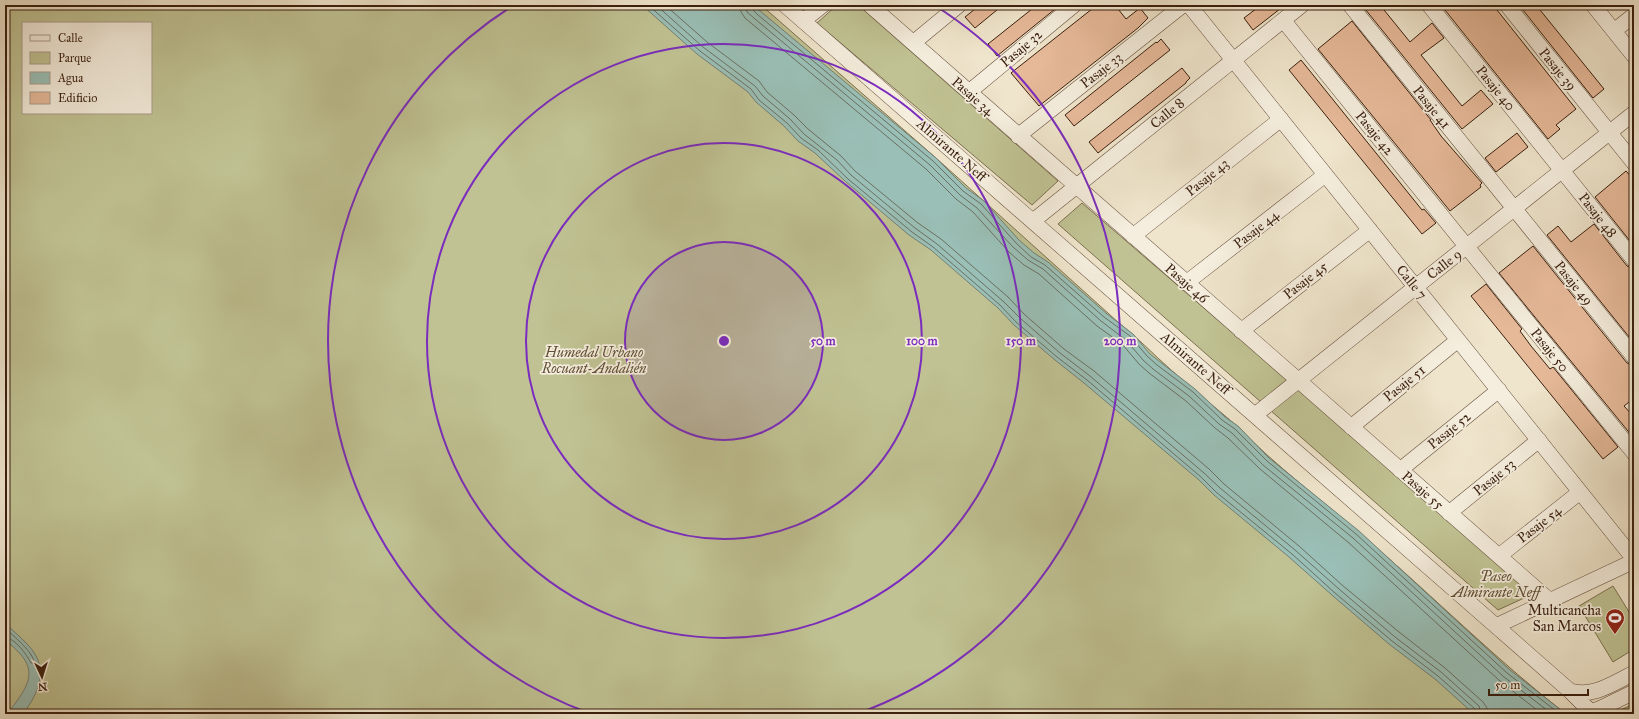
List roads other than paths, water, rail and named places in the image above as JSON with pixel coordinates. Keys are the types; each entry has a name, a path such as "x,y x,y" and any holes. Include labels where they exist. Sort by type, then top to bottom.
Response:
{"street":[{"name":"Almirante Neff","path":"785,5 1496,626 1570,691 1588,710 1592,711 1634,692"},
{"path":"803,21 823,5"},
{"name":"Pasaje 34","path":"870,5 1076,186"},
{"path":"913,43 959,5"},
{"name":"Pasaje 32","path":"969,92 1074,5"},
{"name":"Pasaje 33","path":"1018,136 1183,5"},
{"name":"Calle 7","path":"1189,5 1634,560"},
{"name":"Calle 8","path":"1033,221 1302,5"},
{"name":"Pasaje 41","path":"1350,5 1514,208"},
{"name":"Pasaje 40","path":"1429,5 1562,170"},
{"name":"Pasaje 39","path":"1507,5 1634,163"},
{"path":"1593,5 1634,56"},
{"path":"1614,31 1634,15"},
{"name":"Pasaje 42","path":"1283,20 1466,246"},
{"name":"Calle 9","path":"1255,415 1297,380 1634,114"},
{"name":"Pasaje 43","path":"1133,236 1280,119"},
{"name":"Pasaje 48","path":"1562,170 1634,260"},
{"name":"Pasaje 44","path":"1186,283 1325,175"},
{"name":"Pasaje 46","path":"1076,186 1297,380"},
{"name":"Pasaje 49","path":"1514,208 1634,358"},
{"name":"Pasaje 45","path":"1241,331 1370,230"},
{"name":"Pasaje 50","path":"1466,246 1634,453"},
{"name":"Pasaje 51","path":"1351,427 1458,340"},
{"name":"Pasaje 55","path":"1297,380 1549,600"},
{"name":"Pasaje 52","path":"1400,470 1499,390"},
{"name":"Pasaje 53","path":"1449,513 1539,440"},
{"name":"Pasaje 54","path":"1499,556 1580,492"},
{"path":"1496,626 1634,560"},
{"path":"1570,691 1577,693 1591,693 1634,673"}],"water":[{"path":"642,5 753,5 936,158 966,188 984,201 1019,240 1034,253 1048,262 1107,314 1133,334 1150,354 1195,389 1225,417 1238,426 1269,458 1359,531 1510,670 1566,714 1474,714 1435,679 1389,644 1289,557 1214,495 1199,480 1014,325 998,308 931,250 909,235 845,181 815,153 798,141 784,126 756,102 748,92 697,54"},
{"path":"5,622 34,653 40,670 38,688 23,714 7,714 22,693 29,676 28,667 24,659 5,640"}],"place":[{"name":"Multicancha San Marcos","path":"1615,635"}],"park label":[{"name":"Humedal Urbano Rocuant-Andalién","path":"594,360"},
{"name":"Paseo Almirante Neff","path":"1496,584"}]}
